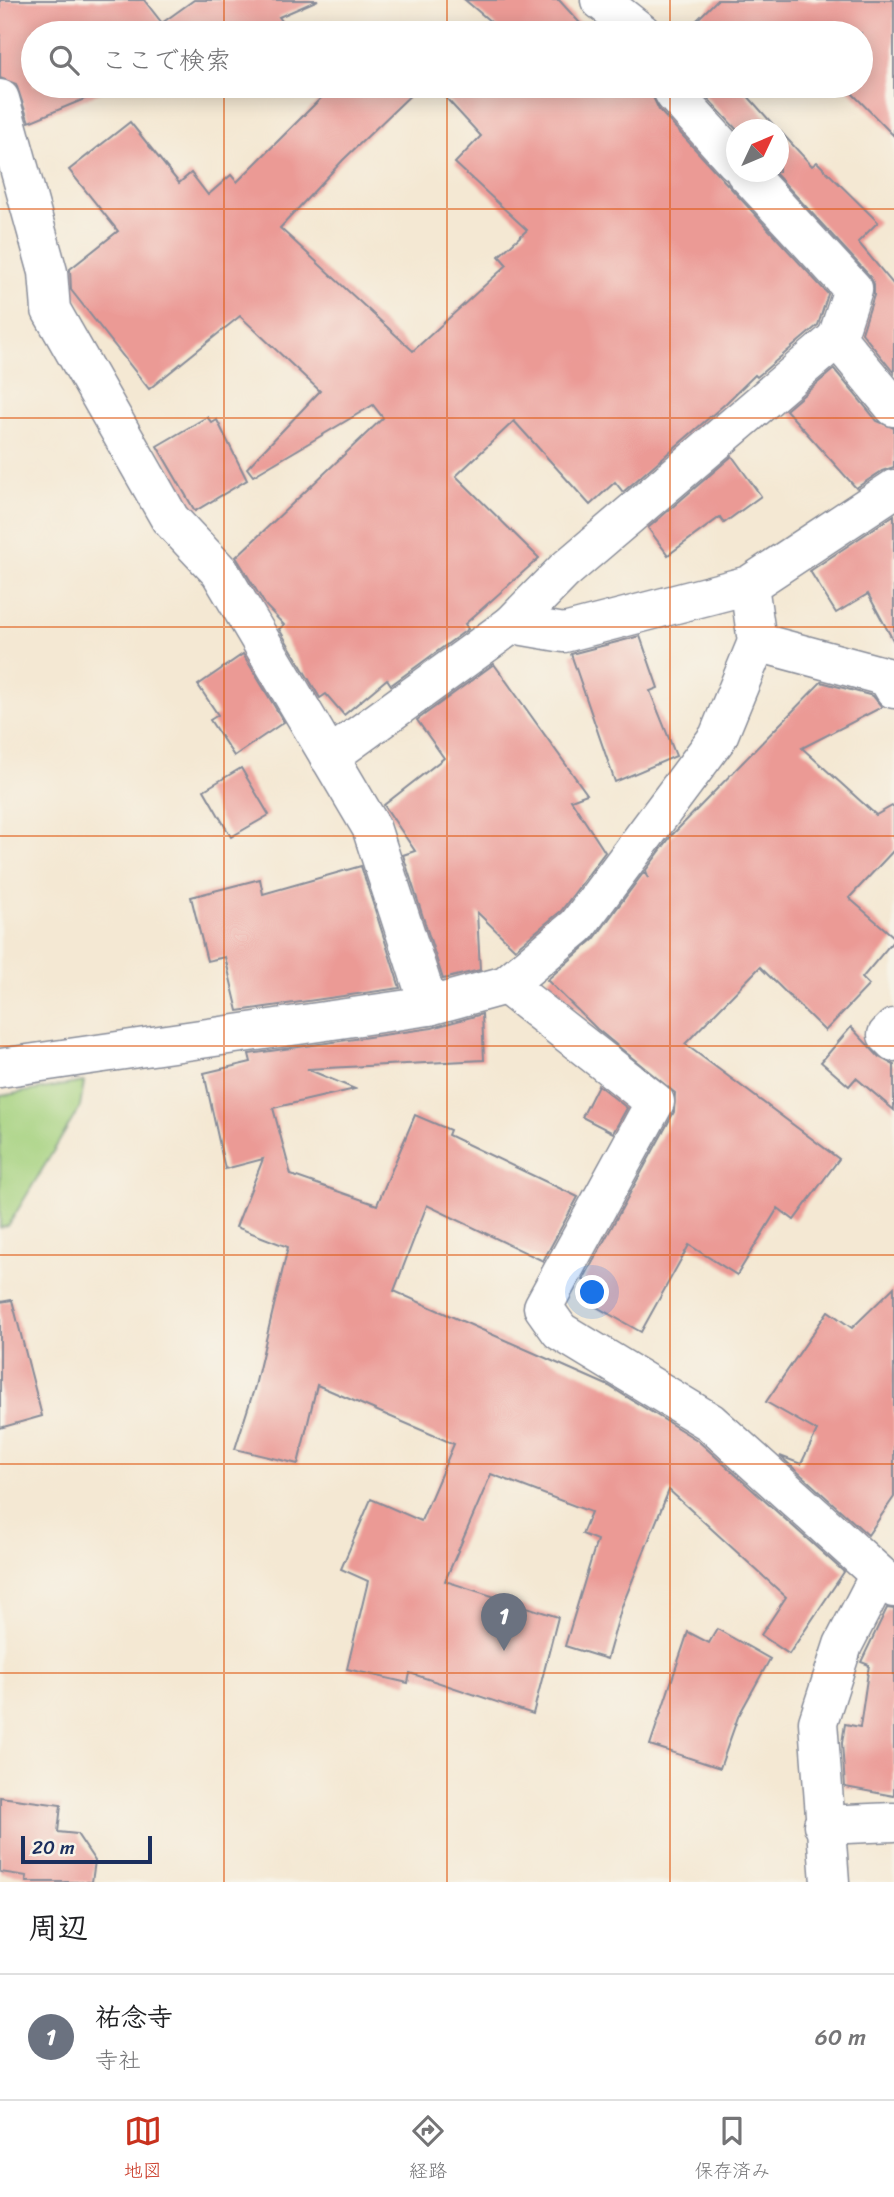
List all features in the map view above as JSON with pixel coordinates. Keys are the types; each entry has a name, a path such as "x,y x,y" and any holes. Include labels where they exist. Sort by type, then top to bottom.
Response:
{"street":[{"path":"600,0 627,21"},
{"path":"679,98 726,150"},
{"path":"0,99 48,272 51,310 170,519 220,572 370,827 429,1006"},
{"path":"329,757 512,624 564,570 837,338 853,289 754,182"},
{"path":"837,338 894,407"},
{"path":"512,624 564,633 749,585 894,489"},
{"path":"0,1068 429,1006 506,985 578,926 719,737 757,642 749,585"},
{"path":"757,642 887,677 894,689"},
{"path":"506,985 655,1102 542,1307 560,1331 710,1422 886,1582 843,1645 818,1722 823,1825 830,1882"},
{"path":"894,1028 887,1035 894,1042"},
{"path":"823,1825 894,1822"}],"green space":[{"path":"84,1082 80,1107 8,1226 0,1228 0,1096"}],"building":[{"path":"0,0 144,0 160,21 21,21 21,98 87,98 29,122 16,84 0,78"},
{"path":"194,0 318,0 279,17 282,21 165,21"},
{"path":"465,0 559,0 578,21 490,21"},
{"path":"717,0 894,0 894,136 857,98 873,98 873,21 696,21"},
{"path":"321,98 408,98 343,160 280,228 413,351 507,265 499,256 527,230 455,163 481,136 446,98 654,98 659,110 828,294 818,325 757,377 755,375 623,492 615,482 590,505 514,421 456,476 539,558 465,624 468,629 391,685 387,679 344,715 326,694 320,698 279,629 284,625 266,606 236,557 383,418 373,405 253,476 247,468 320,391 240,316 149,389 71,290 70,269 118,231 69,170 130,122 179,183 191,173 208,195 231,175 237,182"},
{"path":"707,98 749,98 768,119 727,119"},
{"path":"789,141 812,166 817,162 878,222 858,242 894,285 894,373 862,333 874,295 874,284 869,275 783,182 789,182"},
{"path":"834,369 877,421 894,428 894,467 882,471 856,488 786,410"},
{"path":"207,417 212,423 217,420 247,480 195,511 157,446"},
{"path":"732,456 761,496 724,523 720,517 668,555 648,528"},
{"path":"894,515 894,642 868,594 836,613 810,571"},
{"path":"640,636 658,688 650,691 676,756 615,782 571,654"},
{"path":"243,654 284,722 234,756 210,720 218,715 198,685"},
{"path":"494,664 587,794 571,800 605,852 561,911 515,949 477,912 480,970 443,979 403,855 415,851 384,805 444,758 417,720"},
{"path":"821,682 873,696 882,707 802,748 876,815 894,805 894,850 849,898 894,937 894,940 862,978 869,985 825,1031 760,967 685,1044 839,1159 794,1220 778,1208 737,1275 689,1245 641,1332 579,1297 587,1282 583,1280 674,1112 675,1093 597,1029 547,980 594,939 644,872 648,878 646,870 672,835"},
{"path":"241,768 269,815 231,837 204,790"},
{"path":"361,866 400,988 238,1011 225,957 207,961 191,897 260,879 263,894"},
{"path":"482,1014 484,1060 307,1069 355,1089 273,1108 291,1175 377,1205 415,1115 450,1130 448,1135 578,1197 543,1261 427,1205 394,1291 609,1386 697,1440 844,1572 789,1654 761,1635 786,1597 669,1490 622,1606 607,1659 565,1646 597,1540 582,1534 591,1512 491,1474 445,1581 558,1617 533,1714 410,1673 408,1683 347,1669 368,1581 341,1569 371,1499 421,1521 454,1444 317,1385 298,1464 235,1449 255,1386 288,1247 236,1227 263,1159 225,1169 204,1073 251,1062 249,1054 432,1028"},
{"path":"851,1027 879,1057 894,1065 894,1110 856,1078 849,1086 821,1062"},
{"path":"598,1085 627,1108 613,1133 582,1117"},
{"path":"894,1287 894,1497 868,1535 780,1456 801,1464 817,1431 766,1402 828,1311 852,1328"},
{"path":"12,1300 42,1416 0,1428 0,1302"},
{"path":"887,1608 894,1609 894,1796 845,1787 842,1743 845,1724 860,1727 869,1665 861,1662"},
{"path":"717,1629 770,1659 738,1717 720,1768 650,1745 688,1632 709,1643"},
{"path":"0,1797 61,1805 58,1832 77,1834 95,1861 92,1882 26,1882 27,1876 0,1872"}],"place":[{"name":"祐念寺","path":"504,1651"}]}
